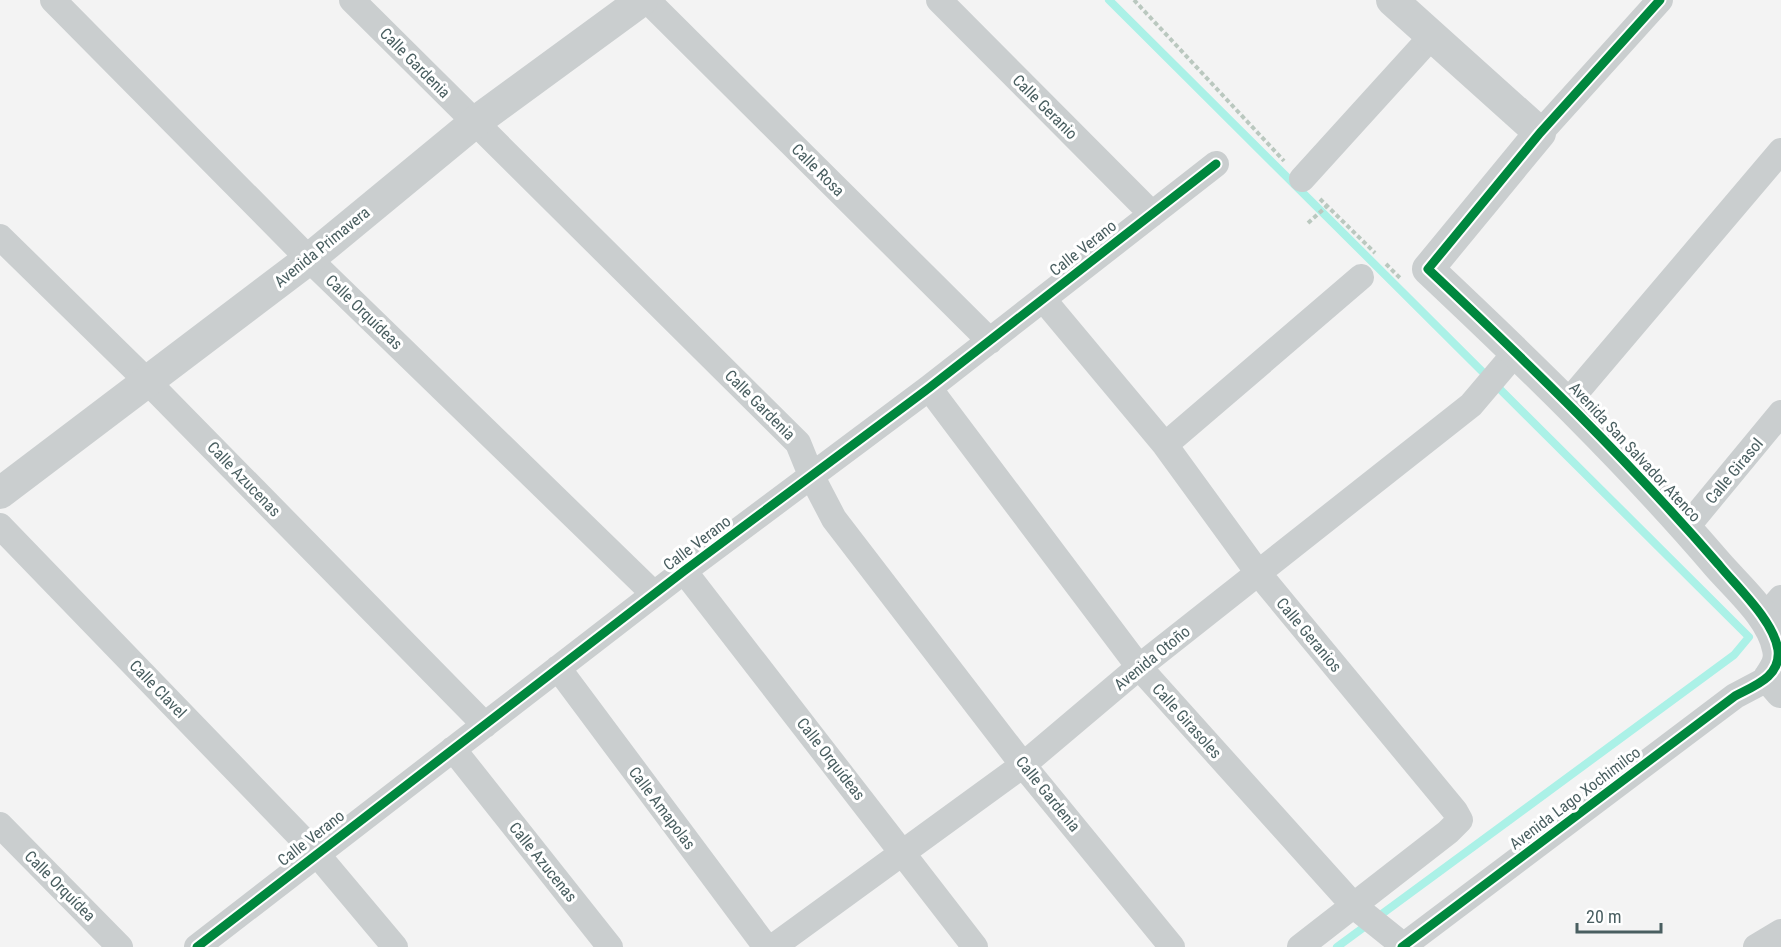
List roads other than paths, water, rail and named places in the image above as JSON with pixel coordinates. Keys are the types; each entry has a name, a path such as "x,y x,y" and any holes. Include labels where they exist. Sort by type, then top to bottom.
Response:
{"street":[{"name":"Calle Orquídeas","path":"53,0 309,259 654,594"},
{"name":"Calle Gardenia","path":"352,0 798,443 811,475 834,519 1023,765 1172,947"},
{"name":"Avenida Primavera","path":"0,493 309,259 474,123 645,0"},
{"name":"Calle Rosa","path":"645,0 990,341"},
{"name":"Calle Geranio","path":"939,0 1152,214"},
{"path":"1392,0 1540,133 1660,0"},
{"path":"1302,179 1431,37"},
{"name":"Avenida San Salvador Atenco","path":"1540,133 1428,269 1509,359 1568,402 1686,528 1773,608 1779,650 1775,685"},
{"path":"1568,402 1781,151"},
{"name":"Calle Verano","path":"197,947 654,594 929,388 1216,164"},
{"name":"Calle Azucenas","path":"0,237 147,381 485,725"},
{"path":"1165,445 1361,277"},
{"name":"Calle Geranios","path":"1043,298 1165,445 1259,574 1460,820 1360,912"},
{"name":"Avenida Otoño","path":"773,947 1023,765 1139,667 1471,405 1509,359"},
{"name":"Calle Girasoles","path":"929,388 1139,667 1360,912 1399,943"},
{"name":"Calle Girasol","path":"1686,528 1781,414"},
{"name":"Calle Clavel","path":"0,526 316,853 395,947"},
{"name":"Calle Orquídeas","path":"684,572 905,853 975,947"},
{"name":"Calle Amapolas","path":"558,668 766,947"},
{"name":"Avenida Lago Xochimilco","path":"1399,943 1735,696 1775,685"},
{"name":"Calle Azucenas","path":"453,749 610,947"},
{"name":"Calle Orquídea","path":"0,825 120,947"},
{"path":"1300,947 1360,912"},
{"path":"1756,947 1781,932"}],"waterway":[{"path":"1109,0 1749,637 1734,655 1337,947"}]}
